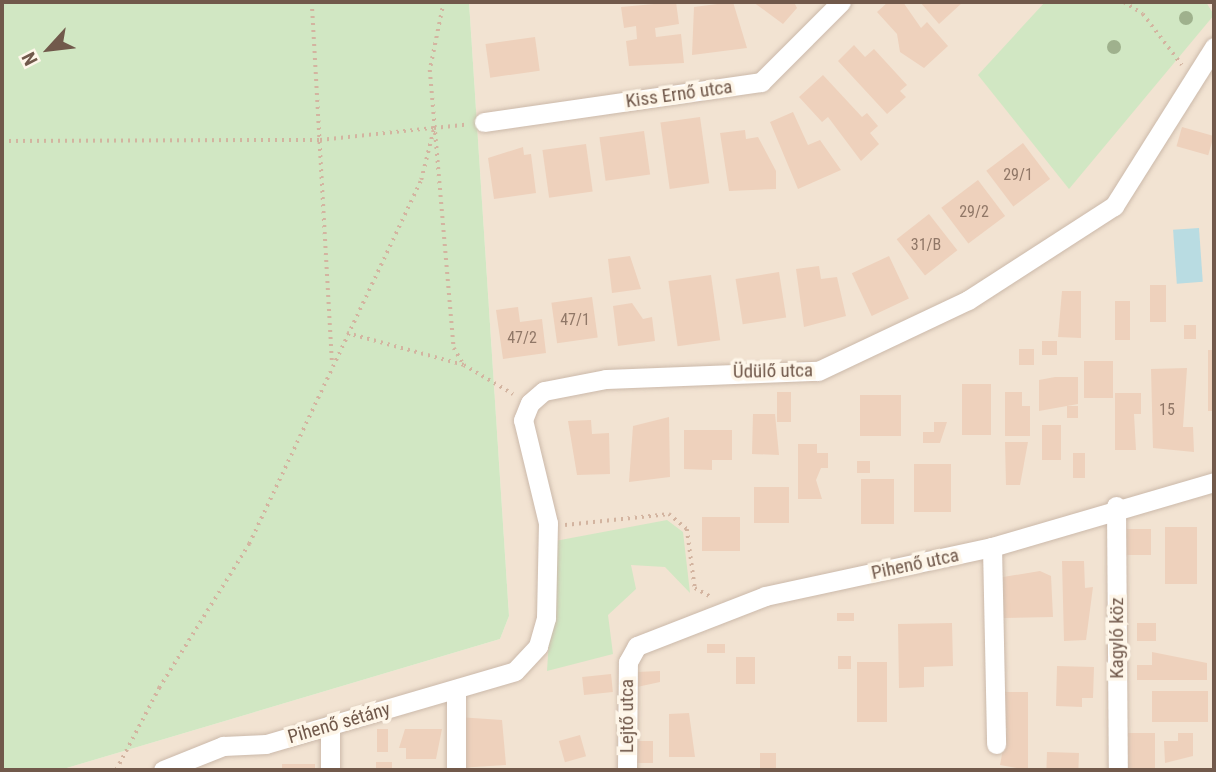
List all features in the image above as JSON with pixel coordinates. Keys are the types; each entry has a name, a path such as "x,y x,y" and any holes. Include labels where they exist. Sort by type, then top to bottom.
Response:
{"street":[{"name":"Kiss Ernő utca","path":"484,122 761,82 841,2"},
{"name":"Üdülő utca","path":"530,403 544,391 606,379 818,371 873,350 1096,221 1131,182 1191,78 1214,47"},
{"path":"530,403 523,420 548,523"},
{"name":"Pihenő utca","path":"628,662 637,646 765,596 992,547 1116,506 1214,482"},
{"name":"Kagyló köz","path":"1116,506 1118,770"},
{"name":"Pihenő sétány","path":"163,770 223,746 266,744 456,691 515,670 538,646 546,618 548,523"},
{"path":"992,547 996,744"},
{"name":"Lejtő utca","path":"627,770 628,662"},
{"path":"456,691 456,770"},
{"path":"330,725 330,770"}],"path":[{"path":"312,2 332,363"},
{"path":"444,2 430,70 454,348 464,365"},
{"path":"1124,2 1143,15 1191,78"},
{"path":"2,141 320,140 484,122"},
{"path":"116,770 159,688 249,544 332,363 421,180 434,128"},
{"path":"347,333 464,365 530,403"},
{"path":"548,523 669,514 687,529 695,588 719,597"}],"shaded area":[{"path":"469,2 1214,2 1214,770 60,770 500,639 509,616"}],"green space":[{"path":"2,2 469,2 509,616 500,639 60,770 2,770"},
{"path":"1045,2 1206,2 1214,15 1069,189 978,75"},
{"path":"667,520 683,532 690,593 665,567 631,565 636,589 608,615 613,654 547,671 555,541"}],"water":[{"path":"1199,228 1203,282 1177,284 1173,230"}],"building":[{"path":"676,2 679,24 655,28 656,37 681,34 684,63 629,66 626,41 637,39 636,26 624,28 621,7"},
{"path":"733,2 747,48 692,55 694,7"},
{"path":"753,2 794,2 797,8 783,24"},
{"path":"888,2 903,2 921,28 927,22 948,46 924,68 900,52 897,34 877,12"},
{"path":"920,2 963,2 939,24"},
{"path":"535,37 540,71 490,78 485,44"},
{"path":"854,45 865,57 874,49 907,85 900,91 906,97 887,114 838,61"},
{"path":"823,75 862,117 867,113 878,126 870,133 879,144 861,161 828,117 822,122 799,97"},
{"path":"793,112 808,145 820,140 841,170 798,189 770,122"},
{"path":"700,117 709,183 670,189 660,123"},
{"path":"1182,127 1214,136 1208,155 1176,146"},
{"path":"745,130 746,139 758,137 776,171 776,189 729,191 720,133"},
{"path":"644,131 650,175 606,181 599,137"},
{"path":"1023,143 1050,179 1013,207 986,171"},
{"path":"586,144 593,192 549,198 542,150"},
{"path":"523,147 524,155 531,154 536,193 494,199 488,158"},
{"path":"978,180 1005,216 968,244 941,208"},
{"path":"929,214 957,250 925,275 897,239"},
{"path":"630,256 641,289 612,293 608,259"},
{"path":"889,256 909,299 872,316 852,273"},
{"path":"819,266 821,279 837,277 846,316 804,327 796,269"},
{"path":"779,272 786,317 743,324 736,279"},
{"path":"711,275 720,340 678,346 668,281"},
{"path":"1150,285 1166,285 1166,322 1150,322"},
{"path":"1062,291 1081,291 1081,338 1058,337"},
{"path":"592,297 598,338 557,343 551,303"},
{"path":"1115,301 1130,301 1130,340 1115,340"},
{"path":"632,303 643,319 652,317 655,341 618,346 613,306"},
{"path":"518,307 520,322 542,319 546,353 503,359 496,310"},
{"path":"1184,325 1196,325 1196,339 1184,339"},
{"path":"1042,341 1057,341 1057,355 1042,355"},
{"path":"1019,349 1034,349 1034,365 1019,365"},
{"path":"1208,350 1214,350 1214,411 1208,411"},
{"path":"1084,361 1113,361 1113,398 1084,398"},
{"path":"1187,368 1183,427 1193,427 1194,452 1153,448 1151,369"},
{"path":"1078,377 1078,404 1039,411 1039,380"},
{"path":"962,384 991,384 991,435 962,435"},
{"path":"777,392 791,392 791,422 777,422"},
{"path":"1005,392 1022,392 1022,406 1030,406 1030,436 1005,436"},
{"path":"1115,393 1141,393 1141,414 1134,414 1136,450 1115,450"},
{"path":"860,395 901,395 901,436 860,436"},
{"path":"1067,406 1078,406 1078,418 1067,418"},
{"path":"753,414 775,414 779,455 752,454"},
{"path":"669,417 670,477 629,482 633,426"},
{"path":"591,420 592,434 609,433 610,474 577,475 568,421"},
{"path":"934,422 947,422 940,443 923,443 923,432 934,432"},
{"path":"1042,425 1061,425 1061,460 1042,460"},
{"path":"684,430 732,430 732,460 712,460 712,470 684,469"},
{"path":"1005,442 1028,442 1020,485 1006,485"},
{"path":"798,444 817,444 817,453 828,453 828,468 821,468 816,480 822,499 798,499"},
{"path":"1073,453 1085,453 1085,478 1073,478"},
{"path":"857,461 870,461 870,473 857,473"},
{"path":"914,464 951,464 951,512 914,512"},
{"path":"861,479 894,479 894,524 861,524"},
{"path":"754,487 789,487 789,523 754,523"},
{"path":"702,517 740,517 740,551 702,551"},
{"path":"1165,527 1197,527 1197,584 1165,584"},
{"path":"1125,529 1151,529 1151,555 1125,555"},
{"path":"1062,561 1084,561 1085,588 1093,587 1086,640 1064,641"},
{"path":"1040,571 1051,576 1053,617 1004,618 1003,577"},
{"path":"837,613 854,613 854,621 837,621"},
{"path":"952,623 953,666 924,667 924,687 899,688 898,624"},
{"path":"1137,623 1156,623 1156,641 1137,641"},
{"path":"707,644 725,644 725,653 707,653"},
{"path":"1152,652 1207,663 1207,680 1137,680 1137,665 1152,665"},
{"path":"838,656 851,656 851,669 838,669"},
{"path":"736,657 755,657 755,684 736,684"},
{"path":"857,662 887,662 887,722 857,722"},
{"path":"1057,666 1094,667 1093,698 1082,698 1082,707 1056,706"},
{"path":"660,671 660,682 637,687 637,672"},
{"path":"611,674 613,692 584,695 582,677"},
{"path":"1152,691 1208,691 1208,722 1152,722"},
{"path":"999,692 1028,692 1028,770 1000,765 1007,728 999,728"},
{"path":"689,713 695,757 669,757 669,714"},
{"path":"458,717 502,720 506,765 458,768"},
{"path":"377,729 388,729 388,752 377,752"},
{"path":"405,729 442,729 436,759 406,759 406,748 399,748"},
{"path":"1128,733 1155,733 1155,770 1128,770"},
{"path":"1178,733 1193,733 1193,756 1165,763 1164,741 1178,741"},
{"path":"580,735 586,756 565,762 559,741"},
{"path":"632,741 653,741 653,763 632,763"},
{"path":"1047,752 1079,753 1078,770 1046,770"},
{"path":"760,753 776,753 776,768 760,768"},
{"path":"376,762 392,762 392,770 376,770"},
{"path":"282,764 315,764 315,770 282,770"}]}
